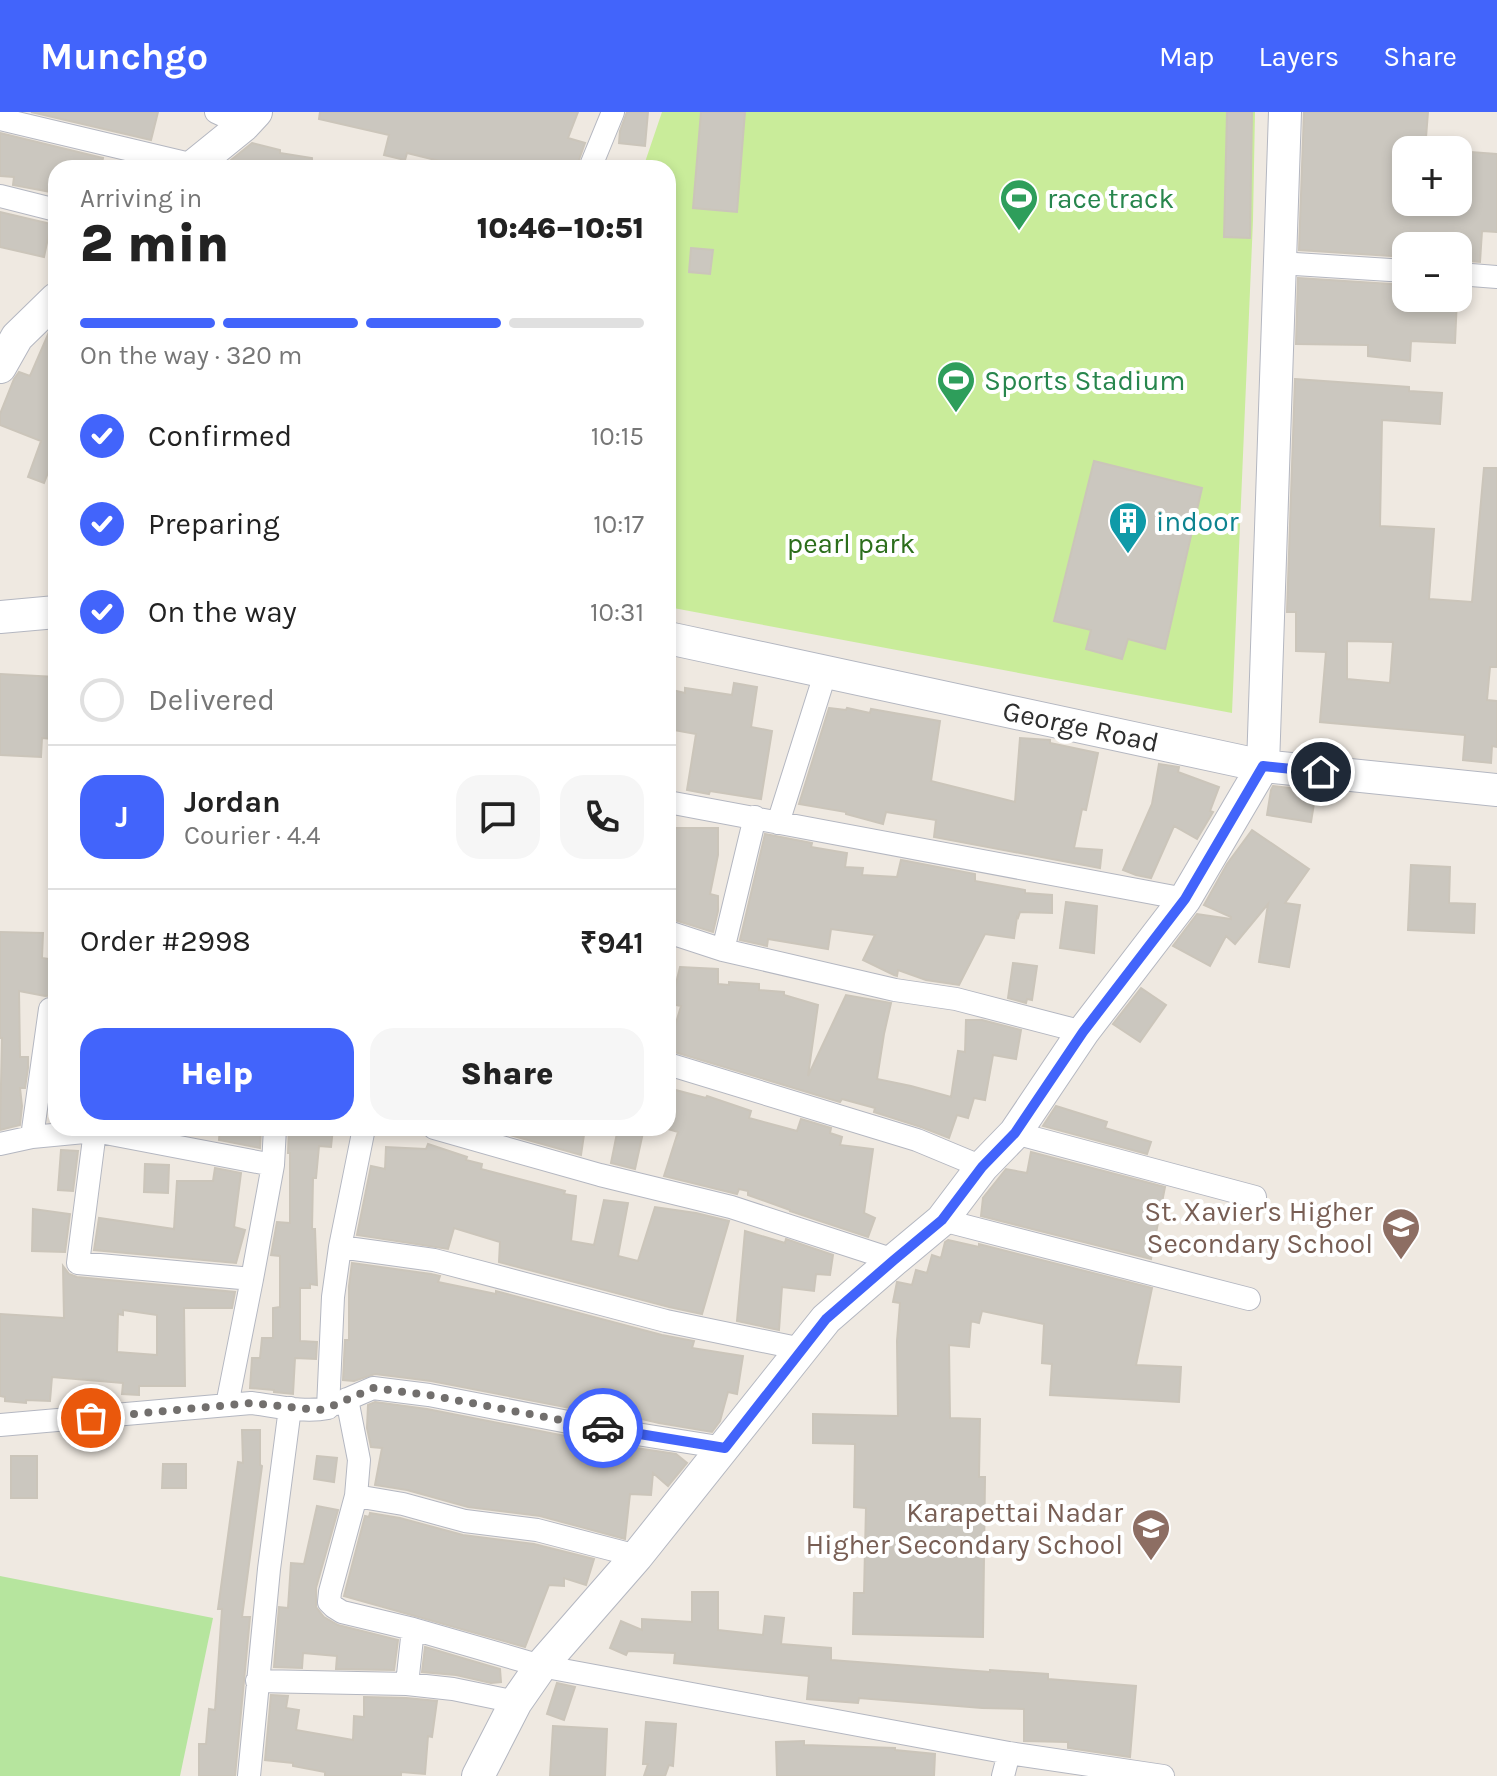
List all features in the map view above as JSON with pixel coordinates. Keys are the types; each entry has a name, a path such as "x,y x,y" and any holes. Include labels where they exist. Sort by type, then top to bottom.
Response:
{"main road":[{"path":"478,1776 516,1702 541,1666 637,1556 826,1319 942,1220 982,1167 1015,1133 1083,1032 1185,899 1263,766 1285,112"},
{"path":"198,160 238,116"},
{"path":"0,367 9,336 48,305"},
{"path":"0,617 48,613"},
{"name":"George Road","path":"676,640 1263,766 1497,790"}],"street":[{"path":"593,160 613,112"},
{"path":"0,119 164,160"},
{"path":"0,196 48,208"},
{"path":"1279,263 1392,270"},
{"path":"1472,275 1497,277"},
{"path":"778,823 826,671"},
{"path":"676,803 1185,899"},
{"path":"723,950 755,817"},
{"path":"676,935 723,950 895,990 956,999 1083,1032"},
{"path":"32,1137 48,1023"},
{"path":"676,1066 917,1140 982,1167"},
{"path":"1015,1133 1255,1197"},
{"path":"0,1144 48,1135"},
{"path":"94,1136 78,1263 252,1279"},
{"path":"121,1136 273,1165"},
{"path":"227,1405 273,1165 275,1136"},
{"path":"362,1136 333,1297 338,1404 359,1460 356,1496 330,1592 329,1602 334,1607 342,1612 541,1666 1009,1753 1163,1776"},
{"path":"461,1136 561,1165 731,1207 894,1260"},
{"path":"942,1220 1249,1299"},
{"path":"340,1247 434,1260 666,1321 802,1349"},
{"path":"0,1425 251,1403 319,1410 373,1388 429,1395 599,1428 725,1448"},
{"path":"249,1776 257,1681 290,1408"},
{"path":"356,1496 403,1504 465,1521 537,1530 637,1556"},
{"path":"407,1684 413,1629"},
{"path":"257,1681 407,1684 453,1689 516,1702"},
{"path":"1003,1776 1009,1753"}],"green space":[{"name":"Sports Stadium","path":"662,112 1255,112 1232,713 676,609 676,160 646,160"},
{"path":"0,1576 213,1618 180,1776 0,1776"}],"building":[{"path":"31,112 158,112 151,140"},
{"path":"320,112 578,112 568,138 585,143 579,160 435,160 407,153 405,160 384,155 389,135 319,119"},
{"path":"627,112 648,112 645,146 619,143"},
{"path":"701,112 745,112 737,212 693,208"},
{"path":"1227,112 1252,112 1250,238 1224,237"},
{"path":"1304,112 1428,112 1426,136 1392,136 1392,216 1472,216 1472,152 1497,154 1497,232 1482,231 1480,262 1472,261 1472,232 1392,232 1392,256 1299,250"},
{"path":"0,133 103,158 48,160 48,192 13,185 14,177 0,176"},
{"path":"252,143 280,150 280,153 312,158 312,160 231,160"},
{"path":"0,212 48,223 44,257 0,247"},
{"path":"691,248 713,250 710,274 689,272"},
{"path":"1298,278 1392,284 1392,312 1456,312 1455,343 1411,341 1410,361 1368,356 1368,345 1296,344"},
{"path":"48,334 48,473 44,483 28,477 41,441 0,425 0,414 14,379 19,372 30,376"},
{"path":"1295,379 1409,387 1409,391 1442,393 1440,424 1382,420 1380,526 1434,529 1429,599 1472,602 1484,468 1497,468 1497,667 1490,667 1487,700 1497,701 1497,747 1492,746 1491,763 1463,760 1465,735 1320,722 1326,652 1296,651 1296,612 1287,612","holes":["1347,641 1393,642 1390,683 1347,679"]},
{"name":"indoor","path":"1094,461 1202,488 1165,649 1128,639 1122,659 1086,649 1091,630 1054,621"},
{"path":"0,674 48,677 48,739 42,738 41,757 0,755"},
{"path":"734,683 757,687 751,727 772,731 761,799 687,790 696,734 676,730 676,691 685,693 685,688 732,695"},
{"path":"829,708 870,713 871,709 940,721 931,781 1015,802 1020,738 1050,740 1050,743 1098,753 1074,848 1102,850 1100,868 934,837 936,820 886,812 883,824 846,812 799,804"},
{"path":"1159,764 1179,767 1178,772 1219,787 1210,811 1213,812 1197,839 1174,826 1151,878 1123,870 1152,804"},
{"path":"1273,786 1316,791 1311,822 1267,815"},
{"path":"676,828 718,828 718,855 710,894 718,896 713,932 676,920"},
{"path":"1252,830 1309,869 1285,903 1300,905 1289,967 1259,962 1268,904 1235,944 1226,936 1210,966 1173,946 1197,914 1231,919 1204,905 1227,864"},
{"path":"765,834 847,853 845,867 863,868 862,875 897,877 901,860 975,874 975,881 1025,890 1025,893 1052,895 1052,913 1020,912 1014,938 985,934 959,985 926,980 898,970 897,976 863,960 875,935 831,929 828,949 768,939 767,946 740,940"},
{"path":"1411,865 1450,867 1449,903 1475,904 1474,933 1408,930"},
{"path":"1066,902 1097,906 1094,953 1060,948"},
{"path":"0,932 43,933 42,958 48,959 48,996 19,991 20,1057 28,1057 25,1088 20,1088 20,1125 0,1130"},
{"path":"1013,963 1037,966 1032,1000 1027,999 1026,1003 1008,998"},
{"path":"680,967 718,969 718,984 759,984 759,990 784,992 784,995 818,1005 808,1076 846,995 891,1003 877,1079 951,1097 958,1051 965,1052 966,1020 982,1020 1021,1030 1016,1059 993,1055 985,1100 974,1098 968,1118 957,1115 949,1138 874,1112 875,1108 842,1099 840,1102 676,1052 676,1023 681,1006 676,1005"},
{"path":"1141,988 1166,1005 1140,1042 1113,1024"},
{"path":"676,1090 707,1096 751,1111 749,1118 797,1131 801,1119 831,1128 830,1133 842,1137 840,1145 873,1149 864,1213 875,1218 868,1237 748,1195 748,1191 739,1189 737,1194 664,1176 678,1132"},
{"path":"1056,1106 1107,1122 1105,1128 1151,1142 1147,1154 1043,1126"},
{"path":"219,1136 261,1136 260,1148 219,1140"},
{"path":"289,1136 332,1136 331,1147 319,1146 316,1178 313,1178 312,1229 315,1229 317,1285 300,1288 300,1341 317,1342 316,1359 295,1358 293,1394 250,1388 252,1358 260,1358 262,1338 273,1338 273,1308 280,1307 280,1256 271,1255 277,1222 290,1223"},
{"path":"513,1136 584,1136 581,1155"},
{"path":"616,1136 642,1136 635,1169 611,1163"},
{"path":"428,1144 482,1164 481,1169 576,1196 571,1241 594,1245 604,1200 628,1203 618,1256 638,1261 655,1207 729,1221 702,1314 499,1262 500,1242 454,1228 448,1249 357,1235 371,1166 385,1169 386,1147 426,1149"},
{"path":"61,1150 78,1151 73,1191 58,1190"},
{"path":"1031,1152 1165,1187 1151,1259 981,1216 983,1198 1006,1169 1027,1173"},
{"path":"145,1164 169,1165 168,1193 144,1192"},
{"path":"215,1168 241,1173 234,1227 245,1230 236,1263 94,1250 99,1218 174,1229 177,1181 213,1181"},
{"path":"33,1209 70,1214 65,1252 32,1251"},
{"path":"745,1231 785,1243 786,1239 833,1255 830,1275 816,1274 814,1291 782,1287 779,1330 737,1321"},
{"path":"948,1240 979,1247 979,1244 1152,1288 1136,1365 1181,1367 1179,1402 1050,1395 1052,1364 1042,1363 1044,1324 982,1311 979,1323 971,1321 969,1347 949,1345 950,1418 980,1419 979,1477 985,1477 983,1637 853,1634 854,1593 864,1593 866,1508 854,1507 855,1444 813,1443 813,1414 898,1416 900,1303 893,1302 897,1282 912,1285 916,1270 927,1273 932,1255 941,1258"},
{"path":"352,1263 440,1276 438,1282 496,1294 496,1291 694,1341 692,1348 743,1356 737,1394 728,1392 720,1421 712,1432 431,1381 375,1374 354,1381 343,1380 345,1340 349,1340"},
{"path":"63,1266 69,1274 77,1277 235,1292 232,1308 184,1308 185,1386 139,1386 139,1395 122,1394 123,1383 52,1377 50,1401 5,1401 5,1397 0,1396 0,1314 64,1318","holes":["123,1310 157,1315 157,1355 117,1352 118,1314 123,1315"]},
{"path":"375,1402 676,1454 687,1463 668,1486 653,1473 651,1495 630,1494 625,1539 540,1516 468,1507 407,1490 375,1485 382,1448 371,1447 367,1428 368,1405"},
{"path":"242,1430 260,1430 262,1466 242,1617 250,1617 235,1776 199,1776 199,1744 206,1744 209,1709 215,1710 222,1609 218,1609 238,1462 243,1463"},
{"path":"11,1456 37,1456 37,1498 11,1498"},
{"path":"317,1456 337,1458 334,1482 314,1479"},
{"path":"163,1464 186,1464 186,1488 162,1488"},
{"path":"317,1506 338,1510 316,1588 316,1607 324,1617 338,1625 398,1640 394,1670 336,1669 337,1656 303,1653 302,1668 274,1667 279,1607 288,1608 291,1563 304,1564"},
{"path":"370,1513 463,1535 534,1544 594,1559 586,1585 564,1578 564,1586 549,1585 525,1647 344,1596 365,1516 369,1517"},
{"path":"692,1592 718,1592 718,1630 763,1635 765,1616 784,1618 781,1644 831,1648 831,1660 1048,1674 1048,1679 1136,1686 1130,1757 1068,1748 1068,1742 1024,1741 1024,1709 859,1698 858,1703 807,1699 809,1676 674,1663 675,1653 628,1651 626,1655 610,1648 621,1621 642,1630 642,1619 692,1622"},
{"path":"425,1647 500,1669 501,1682 422,1672"},
{"path":"557,1683 575,1687 564,1720 547,1714"},
{"path":"271,1695 288,1696 286,1708 299,1710 296,1730 353,1740 354,1716 364,1717 364,1697 437,1701 432,1737 428,1736 425,1774 401,1772 401,1776 325,1776 325,1772 293,1766 293,1763 265,1760"},
{"path":"646,1722 676,1724 673,1766 669,1765 665,1776 644,1776 648,1764 643,1764"},
{"path":"553,1726 607,1729 605,1776 550,1776"},
{"path":"804,1741 804,1745 895,1748 935,1754 934,1776 777,1776 776,1742"}],"way so far":[{"path":"91,1418 251,1403 319,1410 373,1388 429,1395 603,1428"}],"place":[{"name":"race track","path":"1019,232"},
{"name":"Sports Stadium","path":"956,414"},
{"name":"indoor","path":"1128,555"},
{"name":"St. Xavier's Higher Secondary School","path":"1401,1261"},
{"name":"Karapettai Nadar Higher Secondary School","path":"1151,1562"}],"route":[{"path":"603,1428 725,1448 826,1319 942,1220 982,1167 1015,1133 1083,1032 1185,899 1263,766 1321,772"}],"park label":[{"name":"pearl park","path":"851,543"}]}
